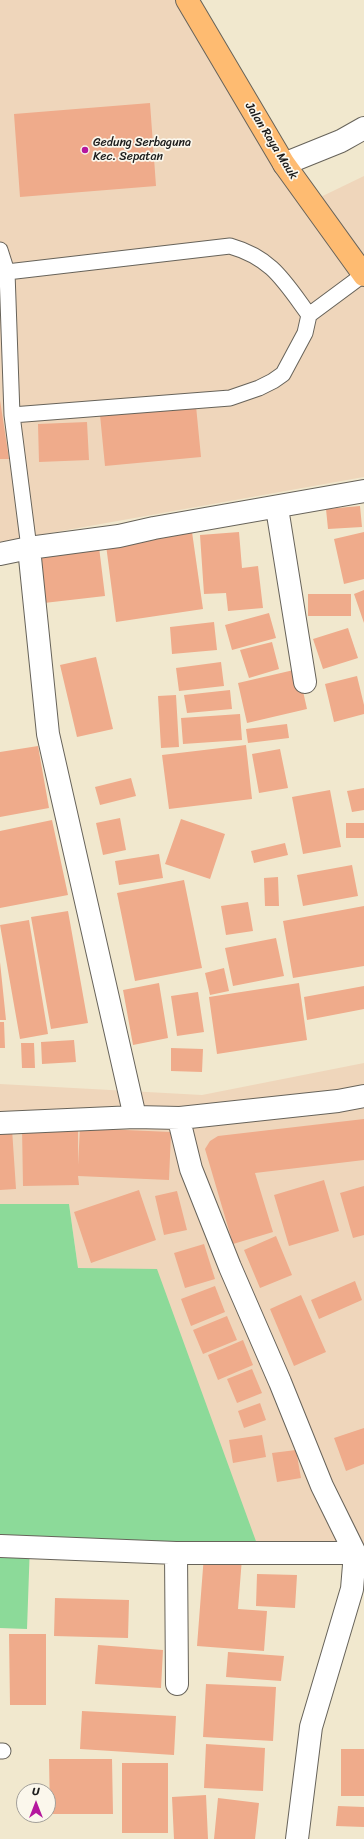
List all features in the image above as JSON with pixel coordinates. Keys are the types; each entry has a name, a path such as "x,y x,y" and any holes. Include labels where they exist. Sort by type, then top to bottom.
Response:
{"main road":[{"name":"Jalan Raya Mauk","path":"187,0 284,164 364,275"}],"street":[{"path":"284,164 341,141 364,128"},
{"path":"0,554 29,548 118,536 154,528 277,508 364,491"},
{"path":"277,508 305,682"},
{"path":"29,548 48,734 135,1117"},
{"path":"0,1123 135,1117 180,1118 338,1102 364,1096"},
{"path":"180,1118 180,1124 191,1169 230,1267 280,1382 322,1486 355,1552 352,1589 311,1727 297,1839"},
{"path":"2,1546 176,1552 355,1552"},
{"path":"176,1552 177,1684"}],"lane":[{"path":"7,272 230,246 246,250 262,260 278,273 309,315"},
{"path":"0,250 7,272 12,415 29,548"},
{"path":"12,415 230,398 273,382 283,374 305,333 309,315 364,275"}],"shaded area":[{"path":"0,0 179,0 302,206 364,176 364,477 0,542"},
{"path":"364,1063 364,1548 261,1555 78,1268 69,1204 0,1204 0,1084 202,1095"}],"green space":[{"path":"0,1204 69,1204 78,1268 157,1269 261,1555 30,1544 27,1629 0,1628"}],"building":[{"name":"Gedung Serbaguna Kec. Sepatan","path":"150,103 156,186 20,197 14,114"},
{"path":"0,400 9,459 0,459"},
{"path":"196,406 201,457 105,466 100,415"},
{"path":"87,422 89,460 39,462 38,424"},
{"path":"360,506 362,527 328,529 326,509"},
{"path":"192,532 203,609 116,622 106,545"},
{"path":"239,532 242,568 258,566 263,608 228,611 226,593 204,594 200,535"},
{"path":"364,532 364,579 344,584 334,539"},
{"path":"99,547 105,596 44,603 38,554"},
{"path":"364,590 364,623 354,594"},
{"path":"308,594 351,594 351,616 308,616"},
{"path":"269,613 276,638 232,650 225,625"},
{"path":"214,622 217,650 172,654 170,627"},
{"path":"348,628 358,658 323,669 313,639"},
{"path":"272,642 279,669 249,678 240,650"},
{"path":"96,657 113,729 77,737 60,665"},
{"path":"221,662 224,686 179,691 176,668"},
{"path":"298,669 307,709 247,723 238,683"},
{"path":"357,676 364,705 364,714 334,722 325,684"},
{"path":"230,690 232,709 187,713 184,695"},
{"path":"176,695 179,747 161,748 158,696"},
{"path":"240,714 242,740 183,744 181,718"},
{"path":"287,724 289,738 248,743 246,729"},
{"path":"246,745 252,799 169,809 162,755"},
{"path":"38,746 49,808 0,817 0,752"},
{"path":"280,749 288,788 259,793 252,754"},
{"path":"131,778 136,796 100,805 95,787"},
{"path":"364,788 364,810 352,812 347,791"},
{"path":"330,790 341,847 303,854 292,797"},
{"path":"120,818 126,850 103,855 96,823"},
{"path":"181,819 225,834 210,879 165,864"},
{"path":"52,820 68,895 0,908 0,831"},
{"path":"346,823 364,823 364,838 346,838"},
{"path":"285,843 288,855 254,863 251,851"},
{"path":"159,854 163,878 119,885 115,861"},
{"path":"352,865 358,896 303,906 297,875"},
{"path":"278,877 279,906 265,906 264,878"},
{"path":"184,880 202,968 135,981 117,893"},
{"path":"248,902 253,931 226,935 221,906"},
{"path":"364,906 364,966 293,978 283,921"},
{"path":"68,911 88,1023 51,1029 31,917"},
{"path":"29,920 48,1034 20,1039 0,925"},
{"path":"276,938 284,976 233,986 225,948"},
{"path":"0,962 6,1020 0,1020"},
{"path":"224,968 229,991 210,995 205,973"},
{"path":"159,983 168,1038 133,1045 123,990"},
{"path":"299,983 307,1040 217,1054 209,997"},
{"path":"364,986 364,1009 307,1020 304,997"},
{"path":"198,992 204,1032 177,1036 171,996"},
{"path":"0,1022 4,1022 5,1048 0,1048"},
{"path":"74,1040 76,1062 42,1064 41,1042"},
{"path":"21,1043 34,1043 35,1068 22,1068"},
{"path":"171,1048 203,1049 202,1072 171,1071"},
{"path":"364,1119 364,1160 255,1173 273,1232 233,1244 205,1149 210,1141 218,1136"},
{"path":"22,1127 78,1127 78,1165 80,1128 171,1132 169,1180 78,1176 79,1185 23,1186"},
{"path":"12,1129 16,1189 0,1190 0,1130"},
{"path":"324,1180 339,1231 289,1246 274,1195"},
{"path":"364,1186 364,1235 353,1238 340,1193"},
{"path":"139,1190 156,1240 91,1263 74,1212"},
{"path":"177,1191 187,1230 164,1235 155,1196"},
{"path":"276,1236 292,1275 260,1288 244,1250"},
{"path":"204,1244 215,1279 185,1288 174,1253"},
{"path":"355,1281 362,1300 319,1319 311,1300"},
{"path":"215,1286 225,1312 191,1326 181,1299"},
{"path":"301,1295 326,1352 294,1366 270,1309"},
{"path":"227,1316 237,1340 203,1354 193,1330"},
{"path":"243,1340 253,1365 218,1380 208,1355"},
{"path":"252,1369 262,1393 237,1403 227,1379"},
{"path":"260,1403 266,1420 244,1428 238,1411"},
{"path":"364,1428 364,1464 346,1471 334,1438"},
{"path":"262,1435 266,1457 233,1463 229,1440"},
{"path":"296,1450 301,1478 277,1482 272,1453"},
{"path":"204,1555 242,1558 238,1609 267,1611 264,1651 197,1646"},
{"path":"257,1574 297,1575 295,1608 256,1606"},
{"path":"55,1598 129,1600 128,1638 54,1636"},
{"path":"9,1634 46,1634 46,1705 10,1705"},
{"path":"98,1645 163,1650 161,1688 95,1684"},
{"path":"228,1652 284,1656 281,1681 226,1677"},
{"path":"206,1684 276,1687 273,1741 203,1737"},
{"path":"82,1711 176,1716 174,1755 80,1749"},
{"path":"206,1744 265,1748 263,1791 204,1788"},
{"path":"341,1749 364,1749 364,1796 341,1796"},
{"path":"49,1759 112,1759 113,1814 56,1814 56,1783 49,1783"},
{"path":"122,1763 168,1763 168,1833 122,1833"},
{"path":"206,1795 208,1839 174,1839 172,1797"},
{"path":"218,1798 259,1803 255,1839 214,1839"},
{"path":"338,1806 364,1807 364,1827 336,1826"}],"place":[{"name":"Gedung Serbaguna Kec. Sepatan","path":"85,150"}]}
